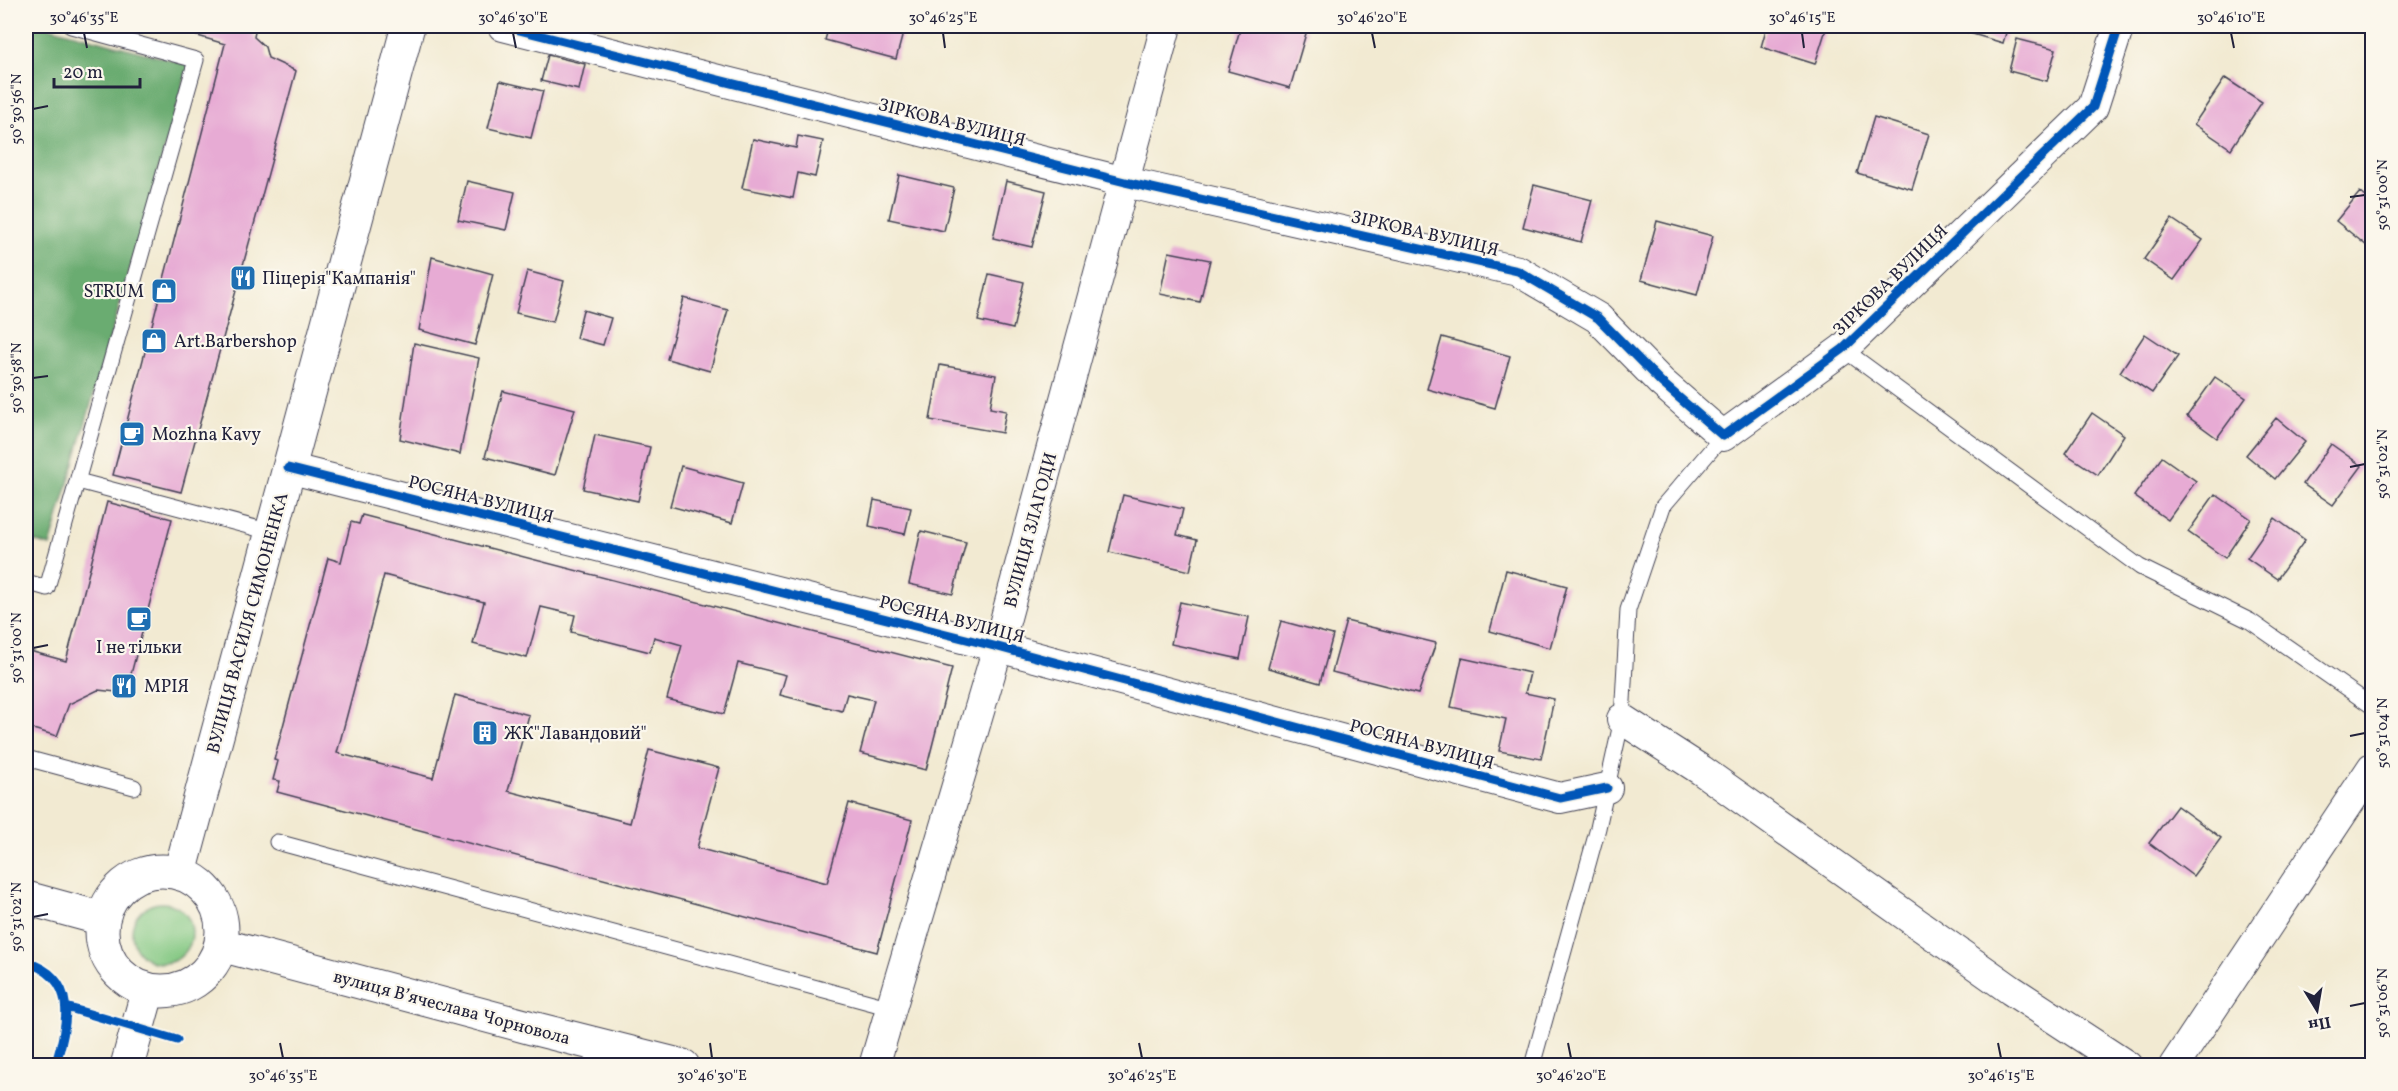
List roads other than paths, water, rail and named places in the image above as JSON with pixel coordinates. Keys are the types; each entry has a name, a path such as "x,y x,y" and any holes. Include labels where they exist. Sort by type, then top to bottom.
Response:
{"street":[{"name":"ВУЛИЦЯ ВАСИЛЯ СИМОНЕНКА","path":"180,873 408,26"},
{"name":"ЗІРКОВА ВУЛИЦЯ","path":"503,26 1125,182 1518,271 1598,318 1661,381 1723,436 1843,349 2093,107 2119,26"},
{"name":"ВУЛИЦЯ ЗЛАГОДИ","path":"874,1065 998,647 1166,26"},
{"name":"РОСЯНА ВУЛИЦЯ","path":"288,468 998,647 1560,798 1607,788"},
{"path":"1622,719 1701,770 2011,990 2127,1065"},
{"path":"2174,1065 2373,768"},
{"path":"157,871 180,873 198,882 210,894 218,907 222,925 221,945 212,965 189,985 174,990 148,990 120,975 112,965 104,948 103,919 112,897 123,885 137,876 157,871"},
{"path":"26,898 103,919"},
{"name":"вулиця Вʼячеслава Чорновола","path":"221,945 532,1028 683,1065"},
{"path":"127,1065 148,990"}],"lane":[{"path":"26,582 47,588 196,60 71,26"},
{"path":"1843,349 2140,567 2250,621 2373,706"},
{"path":"1532,1065 1598,828 1622,719 1628,610 1663,506 1723,436"},
{"path":"78,481 271,532"},
{"path":"26,758 134,787"},
{"path":"277,842 891,1008"}],"place":[{"name":"Піцерія\"Кампанія\"","path":"243,278"},
{"name":"STRUM","path":"164,291"},
{"name":"Art.Barbershop","path":"154,341"},
{"name":"Mozhna Kavy","path":"132,434"},
{"name":"І не тільки","path":"139,619"},
{"name":"МРІЯ","path":"124,686"},
{"name":"ЖК\"Лавандовий\"","path":"485,733"}]}
